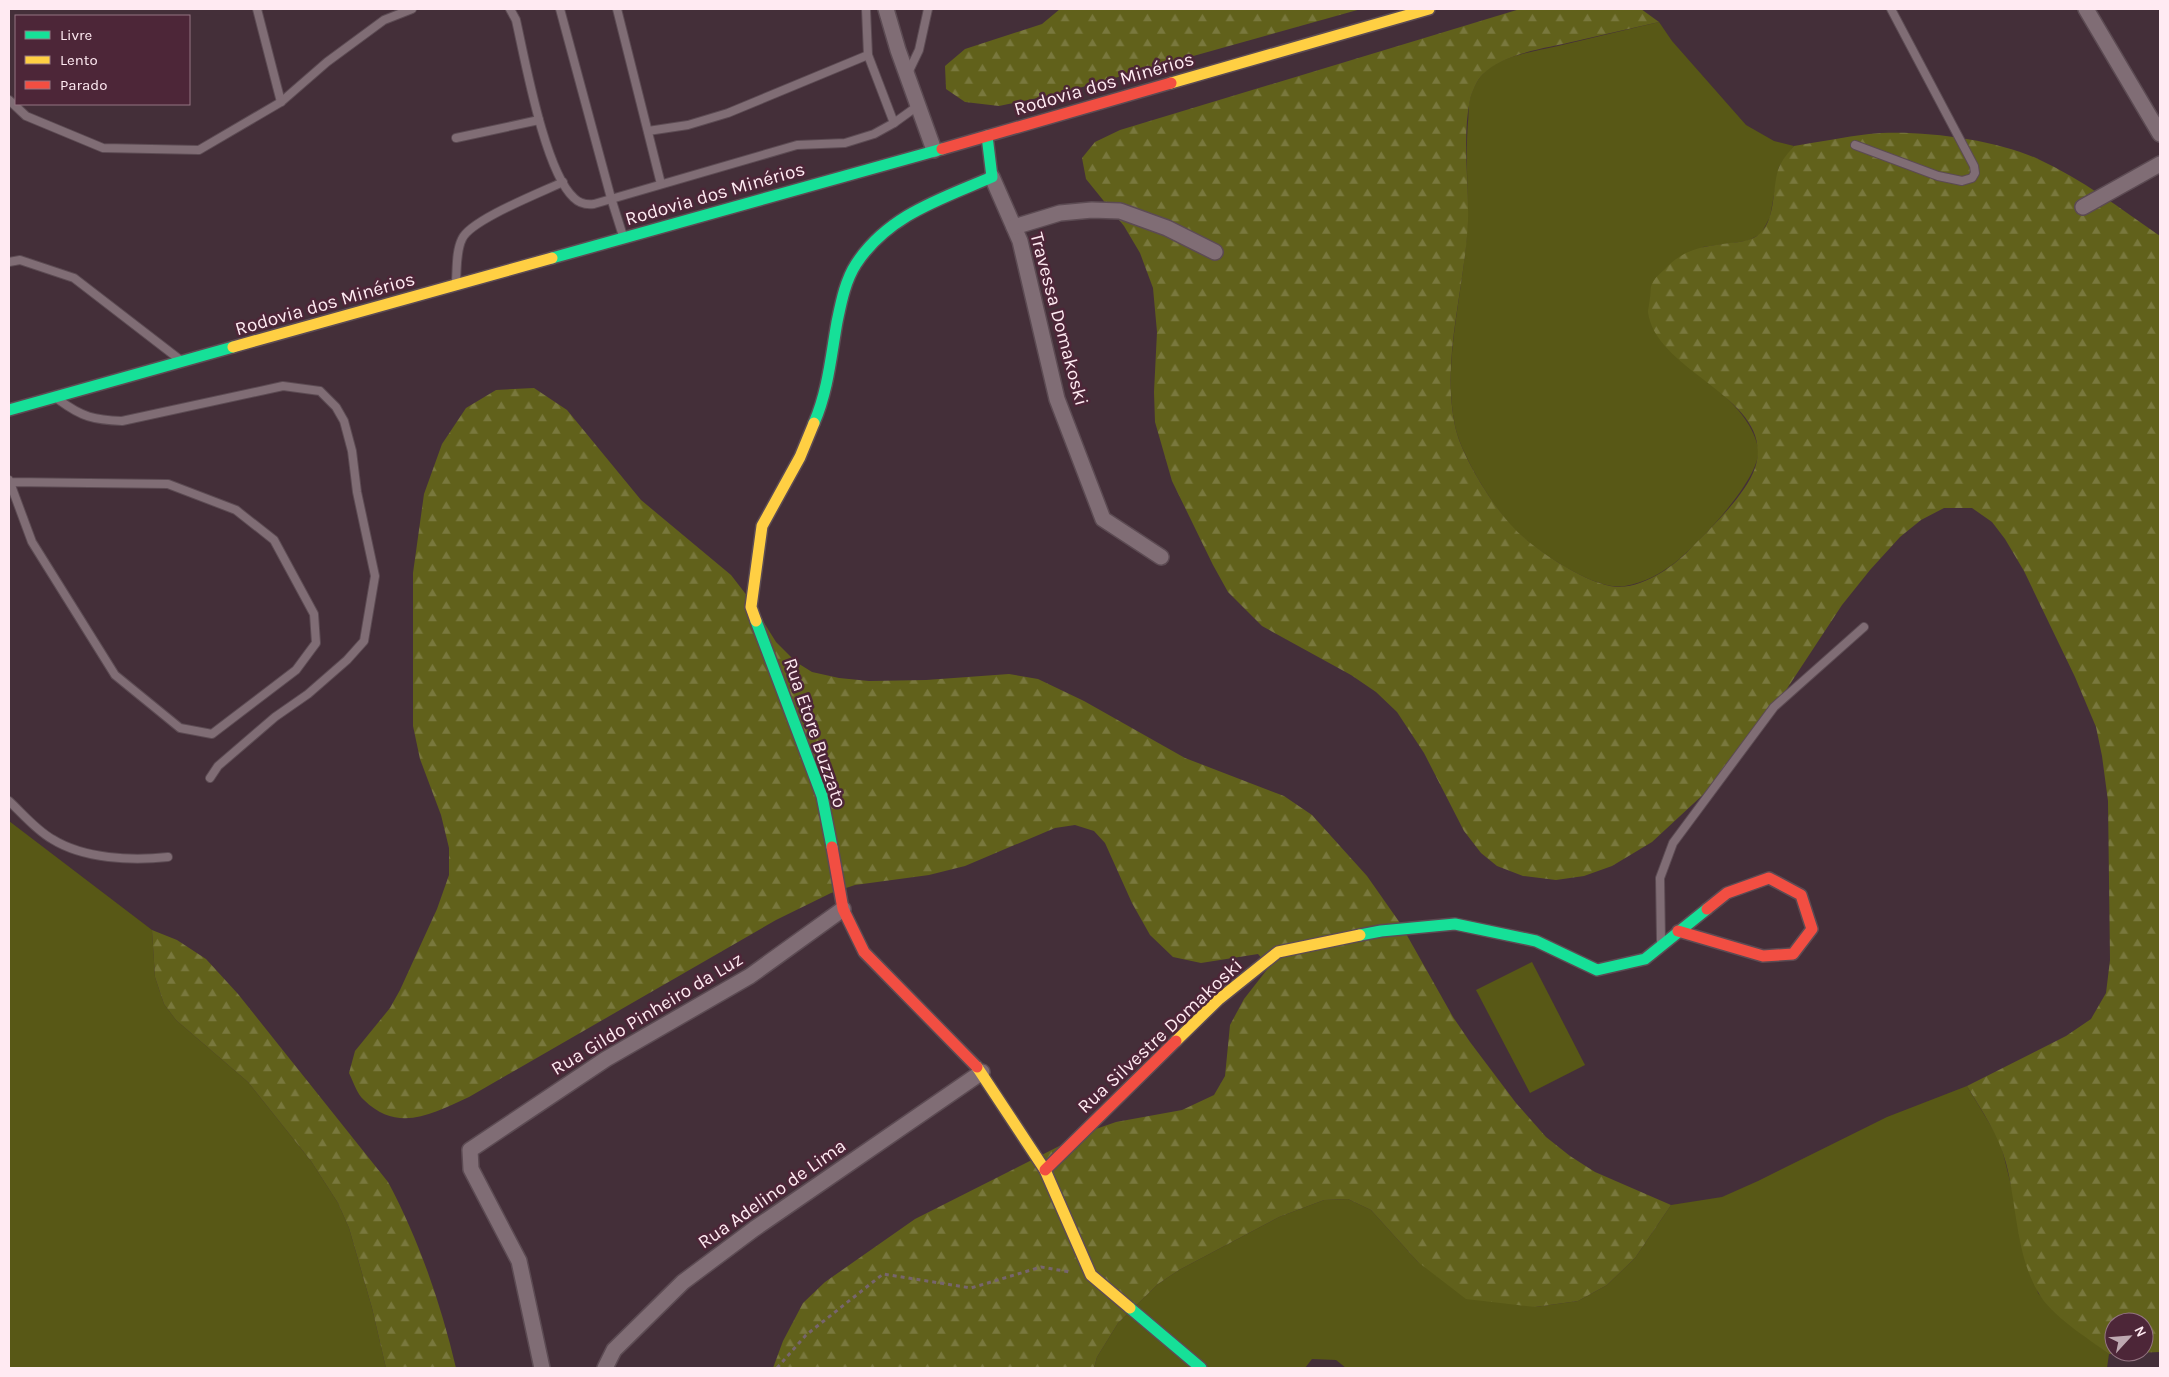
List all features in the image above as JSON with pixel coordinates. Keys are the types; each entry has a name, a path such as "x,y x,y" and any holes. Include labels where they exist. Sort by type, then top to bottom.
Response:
{"street":[{"path":"886,9 934,150"},
{"name":"Rodovia dos Minérios","path":"9,410 987,136 1429,9"},
{"path":"2086,9 2160,134"},
{"path":"987,136 992,178"},
{"path":"2083,207 2160,164"},
{"name":"Travessa Domakoski","path":"992,178 1020,241 1057,399 1103,519 1161,557"},
{"name":"Rua Etore Buzzato","path":"992,178 912,212 882,232 855,265 842,298 822,404 800,458 762,526 752,607 822,796 843,909 864,952 982,1072 1045,1170 1090,1275 1200,1368"},
{"path":"1014,227 1060,213 1092,210 1120,211 1167,228 1215,252"},
{"name":"Rua Silvestre Domakoski","path":"1045,1170 1218,1000 1278,952 1381,931 1455,924 1536,941 1597,970 1645,959 1678,931 1727,893 1769,878 1802,895 1812,928 1803,944 1793,954 1763,956 1678,931"},
{"name":"Rua Gildo Pinheiro da Luz","path":"542,1368 519,1261 472,1169 470,1150 606,1060 750,976 843,909"},
{"name":"Rua Adelino de Lima","path":"604,1368 614,1350 683,1282 754,1229 982,1072"}],"lane":[{"path":"257,9 281,102"},
{"path":"9,100 26,116 102,148 199,150 281,102 327,62 384,20 412,9"},
{"path":"510,9 516,20 539,120 554,164 572,197 585,205 797,145 845,143 874,134 894,123 919,105"},
{"path":"560,9 611,198 624,238"},
{"path":"617,9 661,184"},
{"path":"866,9 868,54 894,123"},
{"path":"908,75 919,50 928,9"},
{"path":"1855,145 1938,176 1962,181 1972,178 1975,173 1974,166 1892,9"},
{"path":"648,131 688,125 728,114 868,54"},
{"path":"456,138 539,120"},
{"path":"456,285 458,252 462,237 475,224 563,182"},
{"path":"9,262 20,260 74,278 182,362"},
{"path":"56,397 76,413 95,420 122,421 283,386 320,391 336,407 344,421 352,451 357,492 375,576 364,641 347,660 308,694 275,717 218,766 210,778"},
{"path":"9,481 168,484 236,510 274,540 314,614 316,643 296,670 212,734 180,728 158,712 115,675 32,542 9,481"},
{"path":"1662,945 1660,878 1673,843 1774,707 1864,627"},
{"path":"9,801 52,839 85,853 136,860 168,857"}],"path":[{"path":"777,1368 806,1335 883,1274 971,1288 1041,1267 1090,1275"}],"shaded area":[{"path":"1659,22 1672,41 1746,125 1774,141 1794,146 1779,167 1770,217 1761,234 1747,241 1703,247 1656,333 1668,347 1714,386 1742,414 1752,430 1758,447 1757,459 1751,475 1714,525 1677,561 1646,580 1632,585 1613,586 1581,575 1548,556 1520,535 1503,517 1487,492 1470,465 1458,438 1452,402 1451,378 1452,353 1467,231 1469,105 1471,94 1478,80 1484,72 1499,62 1524,53"},
{"path":"9,821 152,930 155,977 164,1004 176,1020 248,1082 311,1161 338,1203 349,1228 372,1308 386,1368 9,1368"},
{"path":"1532,962 1585,1065 1530,1093 1476,990"},
{"path":"1967,1086 2000,1141 2038,1293 2053,1310 2104,1350 2104,1362 2108,1362 2107,1368 1346,1368 1336,1360 1312,1359 1305,1368 1094,1368 1097,1357 1118,1323 1158,1284 1179,1270 1279,1217 1324,1200 1348,1199 1371,1210 1418,1262 1535,1307 1578,1301 1607,1285 1635,1258 1671,1205 1722,1197 1887,1117"}],"green space":[{"path":"1060,9 1361,9 1061,93 999,106 965,102 946,89 945,66 965,49 1042,24"},
{"path":"1520,9 1641,9 1659,22 1540,49 1502,61 1483,74 1475,86 1470,100 1466,129 1468,221 1452,349 1451,375 1451,400 1458,438 1463,451 1486,492 1503,516 1520,534 1562,565 1593,581 1620,587 1630,586 1650,579 1670,567 1686,553 1737,499 1751,478 1755,468 1757,444 1749,423 1733,404 1671,353 1656,334 1648,312 1651,286 1673,261 1687,252 1703,247 1741,242 1757,236 1763,230 1770,215 1778,170 1794,146 1860,135 1909,133 1955,137 2000,146 2038,159 2070,176 2160,236 2160,1352 2154,1352 2154,1312 2104,1312 2104,1350 2070,1326 2044,1301 2025,1262 2010,1179 2003,1153 1990,1123 1967,1086 2066,1036 2091,1019 2106,993 2110,960 2108,801 2096,727 2075,677 2024,571 2005,539 1992,522 1972,508 1944,508 1921,520 1900,537 1842,605 1765,722 1746,746 1707,791 1652,842 1612,866 1584,876 1556,880 1523,876 1497,866 1481,853 1464,831 1424,753 1397,712 1376,692 1351,675 1262,626 1228,592 1213,565 1172,481 1155,422 1154,392 1157,332 1153,288 1140,253 1124,226 1086,179 1082,158 1095,142 1120,130"},
{"path":"534,388 567,410 641,500 731,575 748,597 776,642 796,662 812,672 839,678 869,681 926,680 1009,674 1038,679 1084,701 1185,758 1284,796 1312,815 1367,876 1400,923 1453,1017 1470,1042 1516,1103 1546,1137 1570,1156 1595,1172 1671,1205 1635,1258 1607,1285 1578,1301 1535,1307 1466,1299 1418,1262 1371,1210 1348,1199 1324,1200 1279,1217 1179,1270 1158,1284 1118,1323 1097,1357 1094,1368 773,1368 783,1341 803,1303 825,1282 915,1219 1087,1132 1116,1122 1182,1110 1214,1095 1225,1076 1230,1025 1244,999 1269,967 1258,954 1201,963 1173,957 1150,935 1132,903 1105,843 1094,831 1075,825 1055,828 965,866 929,875 855,885 831,893 776,920 469,1097 442,1109 416,1117 403,1118 390,1116 377,1110 364,1100 357,1091 349,1073 355,1051 390,1008 400,990 437,909 449,875 449,848 441,815 420,759 413,726 413,573 424,494 442,444 466,408 496,390"},
{"path":"152,930 177,940 206,959 238,994 388,1182 410,1227 428,1273 456,1368 386,1368 372,1308 349,1228 338,1203 311,1161 248,1082 176,1020 164,1004 155,977"}],"traffic: fast":[{"path":"814,423 826,386 842,300 846,285 856,264 869,247 884,233 917,210 992,177 987,136"},
{"path":"552,258 942,149"},
{"path":"9,410 233,347"},
{"path":"756,621 822,796 832,847"},
{"path":"1360,935 1381,931 1455,924 1536,941 1597,970 1645,959 1707,909"},
{"path":"1130,1308 1201,1368"}],"traffic: slow":[{"path":"1171,83 1429,9"},
{"path":"233,347 552,258"},
{"path":"756,621 751,607 762,526 800,457 814,423"},
{"path":"1176,1041 1218,1000 1278,952 1360,935"},
{"path":"977,1067 1045,1170 1091,1275 1130,1308"}],"traffic: jam":[{"path":"942,149 1171,83"},
{"path":"832,847 843,909 864,952 977,1067"},
{"path":"1678,931 1763,956 1793,954 1812,929 1801,895 1769,878 1727,893 1707,909"},
{"path":"1045,1170 1176,1041"}]}
